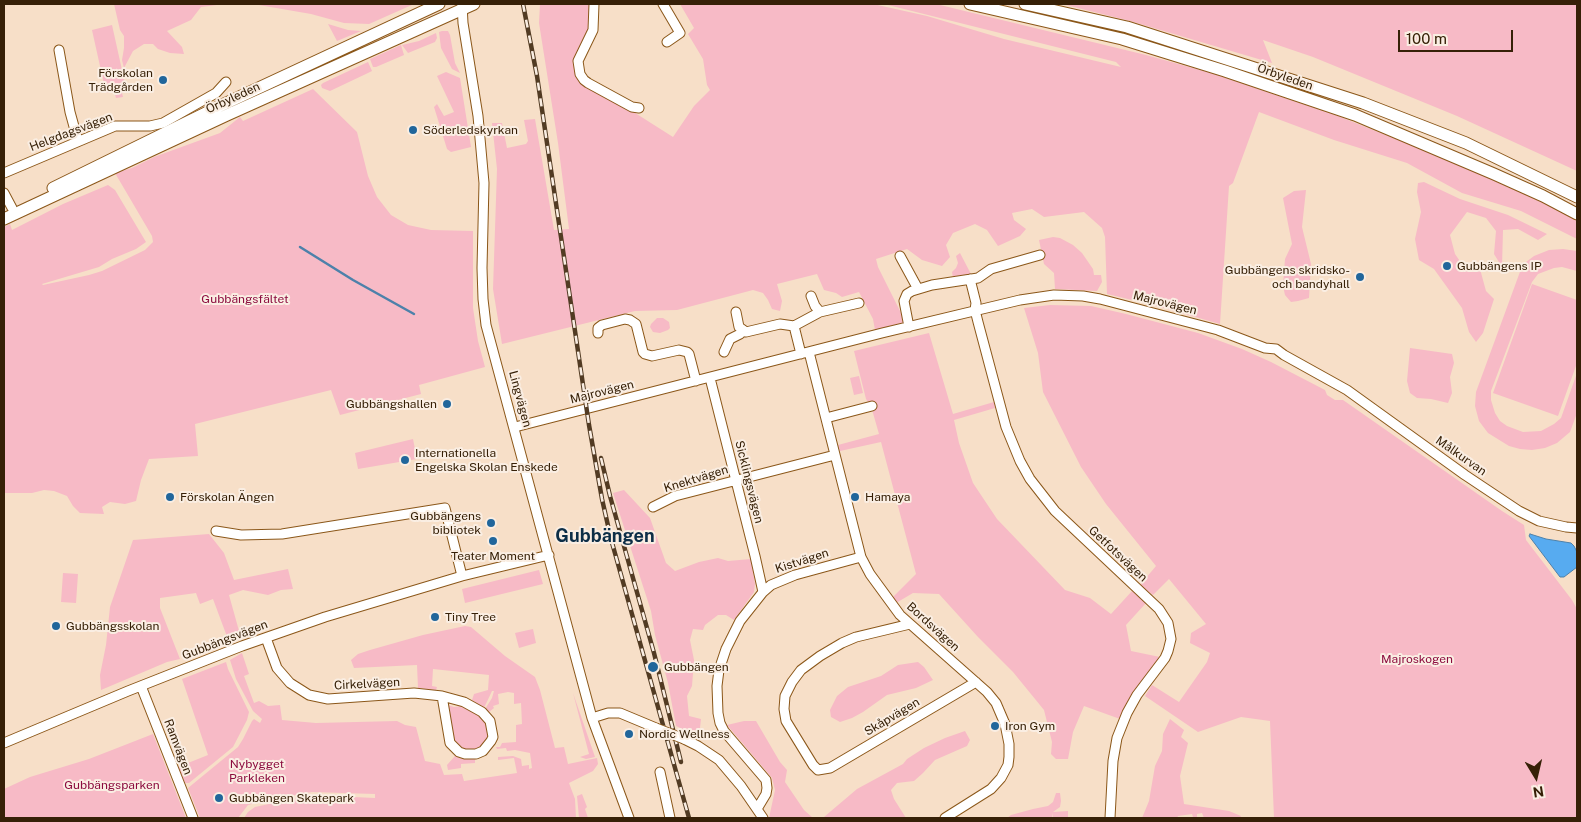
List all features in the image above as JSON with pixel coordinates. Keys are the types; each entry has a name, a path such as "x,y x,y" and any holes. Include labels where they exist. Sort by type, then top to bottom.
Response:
{"main road":[{"name":"Örbyleden","path":"8,210 222,105 439,4"},
{"name":"Örbyleden","path":"4,219 462,6 474,4"},
{"name":"Örbyleden","path":"970,4 1122,39 1346,112 1476,166 1543,196 1577,214"},
{"name":"Örbyleden","path":"1025,4 1127,27 1363,103 1466,143 1577,197"}],"street":[{"path":"594,4 593,30 578,61 580,74 588,83 632,107 639,108"},
{"path":"663,4 680,32 667,42"},
{"name":"Lingvägen","path":"462,6 480,132 484,183 482,268 484,312 488,334 515,427 592,718 629,818"},
{"path":"59,50 70,112 78,141"},
{"name":"Helgdagsvägen","path":"4,173 115,126 150,126 163,123 216,93 226,82"},
{"path":"4,193 8,210"},
{"path":"909,327 904,301 907,294 918,289 978,278 991,269 1040,255"},
{"path":"900,256 918,289"},
{"path":"970,280 976,302 975,310"},
{"name":"Majrovägen","path":"515,427 975,310 1054,295 1083,296 1100,299 1218,330 1265,348 1276,349 1339,385"},
{"path":"811,296 820,312"},
{"path":"736,312 739,327 746,332 780,324 794,326 820,312 859,303"},
{"name":"Getfotsvägen","path":"975,310 1006,427 1020,461 1030,479 1055,511 1159,609 1168,624 1171,639 1165,658 1137,696 1117,738 1113,761 1110,818"},
{"path":"598,333 598,328 602,325 625,319 630,320 636,324 645,354 652,356 679,350 687,352 696,381"},
{"path":"794,326 805,353"},
{"path":"724,352 730,339 740,334 743,330"},
{"name":"Bordsvägen","path":"805,353 826,418 861,557 870,574 889,602 910,624 987,692 1001,713 1005,724 1009,744 1008,765 1001,778 990,789 945,818"},
{"name":"Sicklingsvägen","path":"710,378 763,592"},
{"name":"Målkurvan","path":"1339,385 1519,512 1539,521 1577,528"},
{"path":"826,418 872,406"},
{"name":"Knektvägen","path":"653,506 675,496 835,455"},
{"path":"216,531 241,535 282,534 445,508 462,576"},
{"name":"Gubbängsvägen","path":"4,743 141,686 325,617 462,576 549,556"},
{"name":"Kistvägen","path":"757,809 766,794 766,780 724,731 718,713 717,686 720,665 731,636 740,621 771,585 781,580 861,557"},
{"name":"Skåpvägen","path":"910,624 842,643 801,670 792,682 785,696 784,709 786,720 813,765 818,770 830,768 976,682"},
{"name":"Cirkelvägen","path":"266,638 277,668 290,683 309,695 328,698 414,693 442,696 464,702 487,717 492,726 493,737 483,751 476,754 465,754 459,752 450,743 442,696"},
{"name":"Ramvägen","path":"141,686 193,818"},
{"path":"592,718 608,713 620,713 684,738 698,746 719,760 732,774 763,818"},
{"path":"660,772 670,818"}],"green space":[{"path":"114,4 225,4 201,7 191,20 167,31 182,47 184,54 170,53 158,49 153,44 144,44 133,51 124,68 122,60 124,36 120,30"},
{"path":"253,4 414,4 369,24 344,23 311,14"},
{"path":"540,4 592,4 592,24 578,54 580,78 673,137 694,106 710,90 707,85 703,59 688,34 694,28 680,4 873,4 927,16 1004,39 1121,67 1116,62 884,4 936,4 1146,55 1211,73 1338,116 1461,165 1552,207 1577,221 1577,239 1521,211 1462,193 1407,163 1334,140 1259,112 1233,183 1229,186 1220,324 1107,294 1105,237 1102,228 1084,212 1044,217 1032,209 1012,213 1014,220 1026,229 1020,236 998,246 987,230 975,224 953,233 946,245 950,257 942,266 922,260 907,249 876,259 878,267 906,323 875,330 873,319 859,292 842,297 836,293 824,290 817,274 777,284 782,301 780,311 772,309 763,293 753,290 677,310 635,311 502,344 493,289 497,169 492,123 502,123 507,148 526,144 528,141 524,120 535,119 554,230 569,229 558,143 539,23"},
{"path":"1062,4 1577,4 1577,171 1457,116 1313,57 1263,40 1272,63 1130,21"},
{"path":"328,24 348,30 361,31 337,41"},
{"path":"112,25 126,88 121,89 123,97 116,98 114,91 106,93 92,30"},
{"path":"448,31 450,35 455,63 460,73 452,69 441,48 439,32"},
{"path":"436,33 437,38 435,42 408,53 402,45 419,41"},
{"path":"401,45 404,55 373,67 370,59"},
{"path":"368,62 372,71 330,91 322,88 321,85 323,83"},
{"path":"446,72 460,78 471,147 451,152 447,149 434,107 437,104 444,116 454,112 437,76"},
{"name":"Gubbängsfältet","path":"313,89 357,132 368,176 377,197 391,215 408,225 431,230 473,231 473,308 478,341 485,367 419,385 421,394 340,415 331,390 195,424 198,456 149,459 136,501 125,504 110,502 102,507 104,514 80,513 67,496 54,491 4,493 4,227 10,224 12,230 63,204 108,185 115,190 146,242 99,267 42,284 102,271 145,250 153,242 152,236 115,173 220,133 240,117 243,121"},
{"path":"1424,182 1460,199 1508,215 1547,234 1538,240 1518,229 1503,230 1502,267 1494,254 1496,231 1486,218 1467,212 1450,235 1455,254 1464,267 1477,263 1486,291 1494,299 1483,333 1476,342 1469,332 1462,308 1434,269 1419,260 1415,239 1421,212 1417,192 1418,183"},
{"path":"1306,190 1302,227 1311,264 1309,298 1291,302 1285,295 1283,286 1285,259 1292,244 1283,198 1294,191"},
{"path":"1053,237 1060,238 1073,245 1082,253 1093,269 1094,275 1101,275 1102,282 1097,291 1055,289 1054,273 1044,264 1039,240"},
{"path":"1549,250 1577,251 1577,271 1562,267 1554,268 1538,274 1532,282 1491,391 1491,400 1495,413 1500,421 1507,426 1523,432 1541,431 1561,418 1577,373 1577,413 1570,432 1557,443 1545,448 1520,449 1509,446 1488,433 1479,421 1475,406 1476,392 1521,269 1534,256"},
{"path":"960,253 972,276 953,278 952,272 958,263 956,256"},
{"path":"1532,284 1577,300 1577,363 1558,416 1493,393"},
{"name":"Majroskogen","path":"1050,305 1091,306 1126,314 1198,333 1271,362 1325,390 1327,395 1335,400 1343,400 1524,525 1526,540 1577,609 1577,818 1274,818 1270,721 1241,717 1198,732 1145,696 1152,685 1179,702 1207,662 1210,653 1190,643 1191,633 1206,624 1169,579 1153,595 1140,585 1156,566 1106,504 1081,467 1043,392 1038,353 1024,308"},
{"path":"657,318 663,318 669,322 670,328 660,333 653,332 650,327"},
{"path":"929,333 953,414 994,402 995,408 954,420 959,443 973,483 997,519 1065,590 1090,598 1111,614 1132,591 1146,603 1126,625 1131,651 1160,657 1137,687 1120,719 1084,706 1073,732 1068,759 1056,759 1051,754 1052,742 1044,710 1013,672 939,594 913,593 896,603 892,598 916,574 881,442 840,451 838,445 879,434 871,406 866,399 854,351"},
{"path":"1410,348 1452,354 1454,363 1450,377 1452,393 1448,403 1417,398 1410,393 1407,381"},
{"path":"859,376 863,393 854,395 850,378"},
{"path":"413,439 417,459 358,469 355,453"},
{"path":"624,490 650,518 666,563 675,571 699,562 718,558 728,561 751,559 755,584 754,592 734,620 726,615 718,615 705,625 703,630 693,629 690,640 694,660 692,686 687,696 689,716 701,719 700,728 691,733 676,726 651,611 613,493"},
{"path":"209,534 224,553 234,580 288,569 293,589 281,590 268,595 243,590 229,595 241,638 229,642 213,599 200,604 196,593 160,598 160,608 180,659 167,662 101,690 100,675 106,645 110,607 133,540"},
{"path":"539,570 543,584 465,603 462,589"},
{"path":"63,573 78,574 76,603 61,602"},
{"name":"Nybygget Parkleken","path":"465,626 471,627 505,656 535,677 555,748 564,747 568,764 597,758 598,764 593,771 569,783 575,799 576,818 244,818 255,807 311,795 375,798 375,794 312,792 248,805 238,818 200,818 188,788 238,747 254,719 260,723 262,719 253,711 236,679 230,660 242,653 249,674 244,676 254,703 259,701 268,706 280,705 282,720 316,723 397,721 416,727 425,761 440,764 444,775 462,774 464,781 517,773 514,758 498,760 498,757 513,756 521,759 522,766 529,765 529,769 532,768 530,753 515,750 507,751 506,748 497,749 496,747 500,747 502,743 516,742 516,725 522,724 521,703 514,704 514,693 498,694 499,704 493,706 494,708 489,712 485,709 494,691 492,691 484,708 472,700 474,694 488,690 489,675 433,669 432,686 437,687 436,690 418,688 417,665 354,668 351,660 358,654 370,650 423,635"},
{"path":"533,629 536,643 519,648 515,633"},
{"path":"226,662 249,712 247,720 233,747 189,783 185,783 178,767 208,755 182,679"},
{"path":"918,662 933,680 916,688 887,695 852,718 840,722 831,717 830,710 837,696 848,687 881,676 898,665"},
{"path":"573,693 595,757 586,759 580,757 589,754"},
{"path":"445,704 454,707 463,706 481,716 487,723 489,735 487,742 481,748 474,751 464,750 456,745 451,736 450,716"},
{"path":"1170,719 1184,730 1181,737 1188,743 1180,776 1184,804 1229,811 1241,816 1240,818 1204,818 1202,813 1197,814 1197,817 1193,817 1192,814 1178,816 1177,818 1142,818 1149,801 1155,766 1162,751 1163,734"},
{"path":"744,721 756,721 780,762 787,770 785,782 804,810 813,818 769,818 775,790 772,778 727,725"},
{"path":"965,731 970,740 967,746 935,760 914,781 897,783 891,790 894,799 906,818 813,818 824,817 857,789 903,764 907,759 924,748"},
{"name":"Gubbängsparken","path":"153,734 186,818 4,818 4,789 30,777 89,759"},
{"path":"455,756 462,759 475,759 475,763 461,764 461,768 448,770 447,765"},
{"path":"1056,793 1060,793 1061,801 1060,807 1053,812 1068,811 1068,818 1053,818 1053,813 1052,818 1007,818 1011,815 1048,806 1053,802"},
{"path":"582,794 587,807 585,809 588,818 579,818 577,796"}],"water":[{"path":"1530,534 1571,543 1577,552 1577,567 1564,577 1560,577 1529,536"}],"waterway":[{"path":"300,247 353,280 414,314"}],"railway":[{"path":"523,4 537,76 589,425 602,499 611,539 689,818"},
{"path":"601,458 654,653 681,762"}],"place":[{"name":"Förskolan Trädgården","path":"163,80"},
{"name":"Söderledskyrkan","path":"413,130"},
{"name":"Gubbängens IP","path":"1447,266"},
{"name":"Gubbängens skridsko- och bandyhall","path":"1360,277"},
{"name":"Gubbängshallen","path":"447,404"},
{"name":"Internationella Engelska Skolan Enskede","path":"405,460"},
{"name":"Förskolan Ängen","path":"170,497"},
{"name":"Hamaya","path":"855,497"},
{"name":"Gubbängens bibliotek","path":"491,523"},
{"name":"Teater Moment","path":"493,541"},
{"name":"Tiny Tree","path":"435,617"},
{"name":"Gubbängsskolan","path":"56,626"},
{"name":"Gubbängen","path":"653,667"},
{"name":"Iron Gym","path":"995,726"},
{"name":"Nordic Wellness","path":"629,734"},
{"name":"Gubbängen Skatepark","path":"219,798"}],"district":[{"name":"Gubbängen","path":"605,536"}]}
